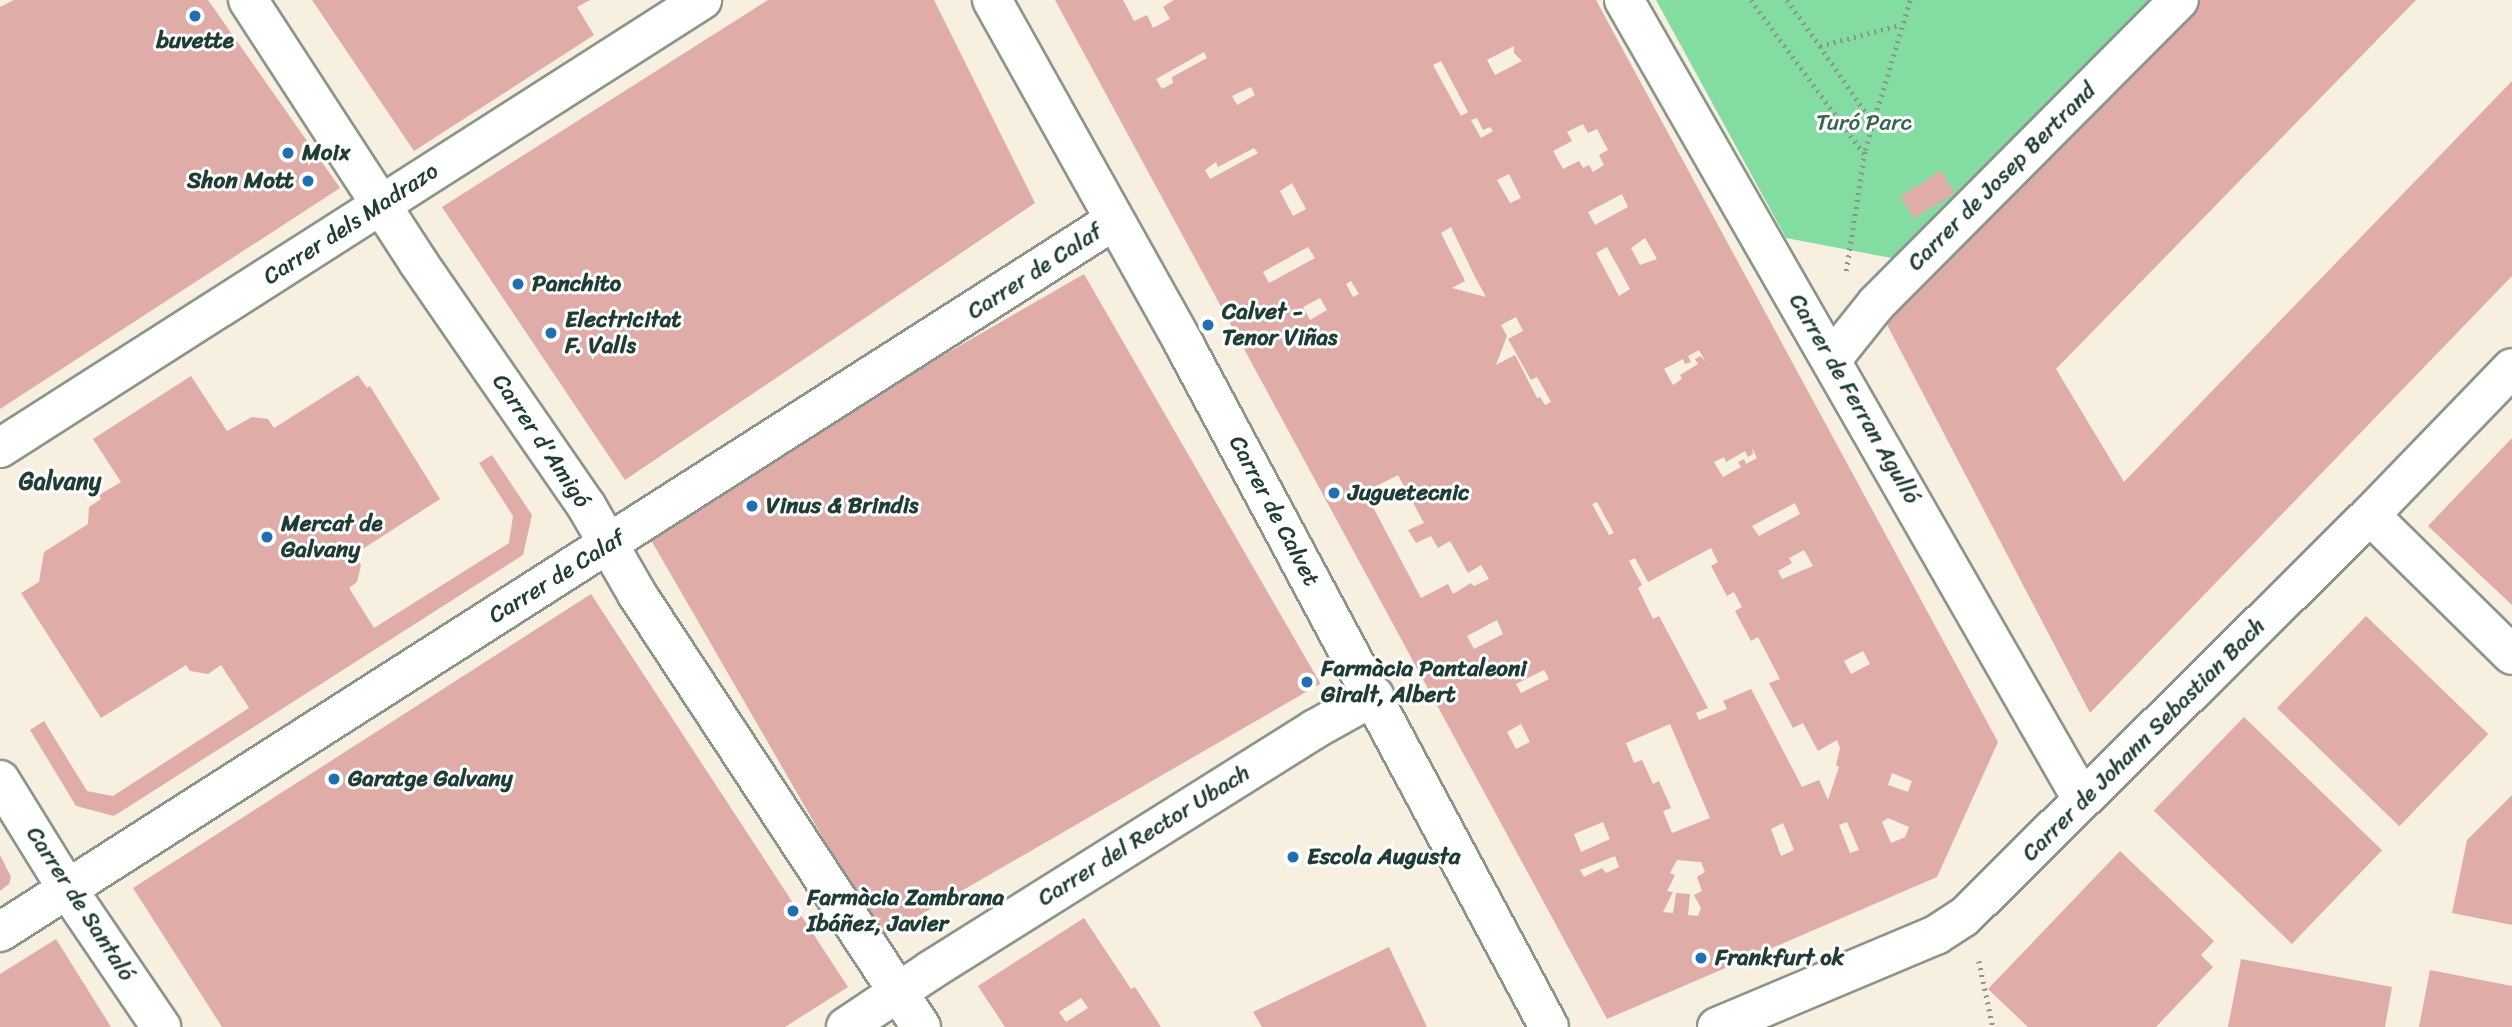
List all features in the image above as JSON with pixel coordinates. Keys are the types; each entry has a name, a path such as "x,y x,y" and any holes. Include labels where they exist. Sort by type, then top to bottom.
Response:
{"street":[{"name":"Carrer d'Amigó","path":"248,0 380,205 609,544 637,594 921,1027"},
{"name":"Carrer dels Madrazo","path":"0,448 702,0"},
{"name":"Carrer de Calvet","path":"992,0 1184,344 1549,1027"},
{"name":"Carrer de Ferran Agulló","path":"1624,0 1832,359 2081,799"},
{"name":"Carrer de Josep Bertrand","path":"1832,359 1876,304 2179,0"},
{"name":"Carrer de Calaf","path":"0,932 1113,221"},
{"name":"Carrer de Johann Sebastian Bach","path":"1717,1027 1936,935 1964,917 2370,515 2512,368"},
{"path":"2370,515 2512,655"},
{"name":"Carrer del Rector Ubach","path":"846,1027 931,970 1269,758 1374,696"},
{"name":"Carrer de Santaló","path":"0,780 68,890 161,1027"}],"path":[{"path":"1751,0 1864,154"},
{"path":"1787,0 1873,123"},
{"path":"1846,271 1864,154 1900,25 1910,0"},
{"path":"1821,46 1900,25"},
{"path":"1979,961 1993,1027"}],"green space":[{"name":"Turó Parc","path":"1656,0 2155,0 1902,260 1786,238"}],"building":[{"path":"14,0 208,0 340,188 0,409 0,7"},
{"path":"312,0 590,0 577,7 594,35 414,151"},
{"path":"768,0 934,0 1035,203 625,480 442,207"},
{"path":"1055,0 1123,0 1134,21 1147,15 1153,28 1170,19 1163,7 1174,0 1596,0 1998,742 1937,877 1607,1019","holes":["1514,46 1514,53 1522,61 1495,75 1487,60","1204,52 1207,58 1172,77 1173,83 1162,89 1156,79","1441,61 1468,112 1461,116 1433,65","1251,87 1255,95 1237,105 1232,96","1477,118 1483,130 1490,127 1493,131 1481,138 1471,120","1583,124 1588,133 1597,129 1608,150 1599,155 1604,165 1593,172 1589,165 1583,168 1579,161 1563,169 1553,151 1572,141 1567,132","1254,148 1258,153 1210,179 1205,170 1216,162 1218,167","1509,174 1521,198 1510,203 1497,180","1292,183 1306,209 1293,216 1280,191","1622,194 1628,207 1595,225 1588,212","1451,227 1486,297 1452,288 1465,281 1441,233","1645,238 1657,259 1640,265 1631,248","1308,247 1315,258 1269,283 1263,272","1607,247 1630,289 1619,296 1596,253","1351,281 1359,294 1353,297 1346,284","1320,298 1327,310 1310,320 1303,307","1516,317 1523,331 1508,339 1531,380 1537,377 1551,402 1545,405 1540,397 1537,398 1515,355 1496,365 1507,336 1501,325","1699,350 1705,361 1700,356 1695,359 1698,364 1680,375 1682,379 1673,385 1664,369 1683,359 1685,364 1691,362 1688,356","1752,448 1757,458 1746,464 1744,459 1738,462 1741,467 1723,477 1714,462 1724,457 1726,462 1745,451 1748,457 1753,454","1398,475 1424,523 1408,530 1416,543 1431,536 1438,548 1450,541 1468,573 1481,565 1489,579 1474,586 1471,583 1453,594 1448,584 1421,598 1365,492","1597,502 1614,533 1609,535 1592,504","1795,503 1800,514 1759,536 1752,526","1711,548 1718,562 1711,566 1727,596 1734,592 1742,607 1735,611 1751,641 1758,637 1780,679 1769,683 1793,728 1803,723 1818,751 1837,740 1840,748 1836,765 1839,767 1828,800 1819,780 1802,787 1751,689 1723,701 1727,709 1699,720 1696,713 1708,708 1659,616 1653,619 1638,588 1642,585 1629,561 1635,558 1648,582","1804,550 1813,566 1782,579 1778,571 1792,563 1789,558","1497,620 1503,634 1474,649 1467,636","1863,651 1870,664 1851,674 1844,661","1544,670 1549,679 1521,693 1516,684","1521,724 1530,742 1516,749 1507,732","1670,724 1710,818 1672,833 1663,811 1671,808 1659,781 1653,784 1642,760 1634,763 1626,743","1892,773 1912,781 1908,792 1888,785","1888,818 1909,827 1905,837 1891,843 1882,822","1603,822 1610,839 1581,852 1574,834","1847,822 1859,850 1850,853 1839,825","1783,823 1794,850 1781,856 1771,829","1615,856 1619,867 1606,873 1602,868 1584,877 1580,870","1677,860 1701,862 1705,872 1697,877 1702,891 1694,895 1701,908 1698,916 1688,915 1690,894 1676,893 1673,913 1663,912 1673,892 1667,891 1675,875 1670,873"]},
{"path":"2197,0 2416,0 2056,369 2124,482 2512,81 2512,276 2090,713 1884,319"},
{"path":"1941,171 1955,193 1914,218 1900,196"},
{"path":"1084,274 1320,684 881,938 644,528"},
{"name":"Mercat de Galvany","path":"358,375 367,388 370,386 440,499 355,554 361,565 357,582 349,588 374,628 509,543 513,516 479,463 492,455 532,515 523,555 114,816 76,806 30,730 44,721 87,791 113,796 249,708 221,665 208,674 190,671 186,665 101,718 21,593 39,582 44,552 88,524 89,507 101,499 99,495 121,482 93,439 191,376 227,431 252,417 268,419 274,428"},
{"path":"2512,438 2512,605 2428,526"},
{"path":"591,594 848,987 785,1027 222,1027 133,888"},
{"path":"2366,616 2488,734 2399,826 2277,708"},
{"path":"2244,717 2382,850 2292,944 2154,811"},
{"path":"2512,795 2512,925 2452,913 2467,840"},
{"path":"2120,851 2214,941 2201,955 2213,967 2156,1027 2028,1027 1988,989"},
{"path":"0,855 11,877 9,884 0,891"},
{"path":"1084,918 1131,989 1135,987 1161,1027 1005,1027 978,986","holes":["1081,998 1088,1008 1066,1022 1059,1012"]},
{"path":"56,939 111,1027 0,1027 0,974"},
{"path":"1389,947 1427,1027 1262,1027 1253,1012"},
{"path":"2241,959 2392,987 2385,1027 2228,1027"},
{"path":"2430,970 2512,986 2512,1027 2419,1027"}],"place":[{"name":"buvette","path":"195,16"},
{"name":"Moix","path":"288,153"},
{"name":"Shon Mott","path":"308,181"},
{"name":"Panchito","path":"518,284"},
{"name":"Calvet - Tenor Viñas","path":"1208,325"},
{"name":"Electricitat F. Valls","path":"551,333"},
{"name":"Juguetecnic","path":"1334,493"},
{"name":"Vinus & Brindis","path":"752,506"},
{"name":"Mercat de Galvany","path":"267,537"},
{"name":"Farmàcia Pantaleoni Giralt, Albert","path":"1307,682"},
{"name":"Garatge Galvany","path":"334,779"},
{"name":"Escola Augusta","path":"1293,857"},
{"name":"Farmàcia Zambrana Ibáñez, Javier","path":"793,911"},
{"name":"Frankfurt ok","path":"1701,958"}],"district":[{"name":"Galvany","path":"60,482"}]}
